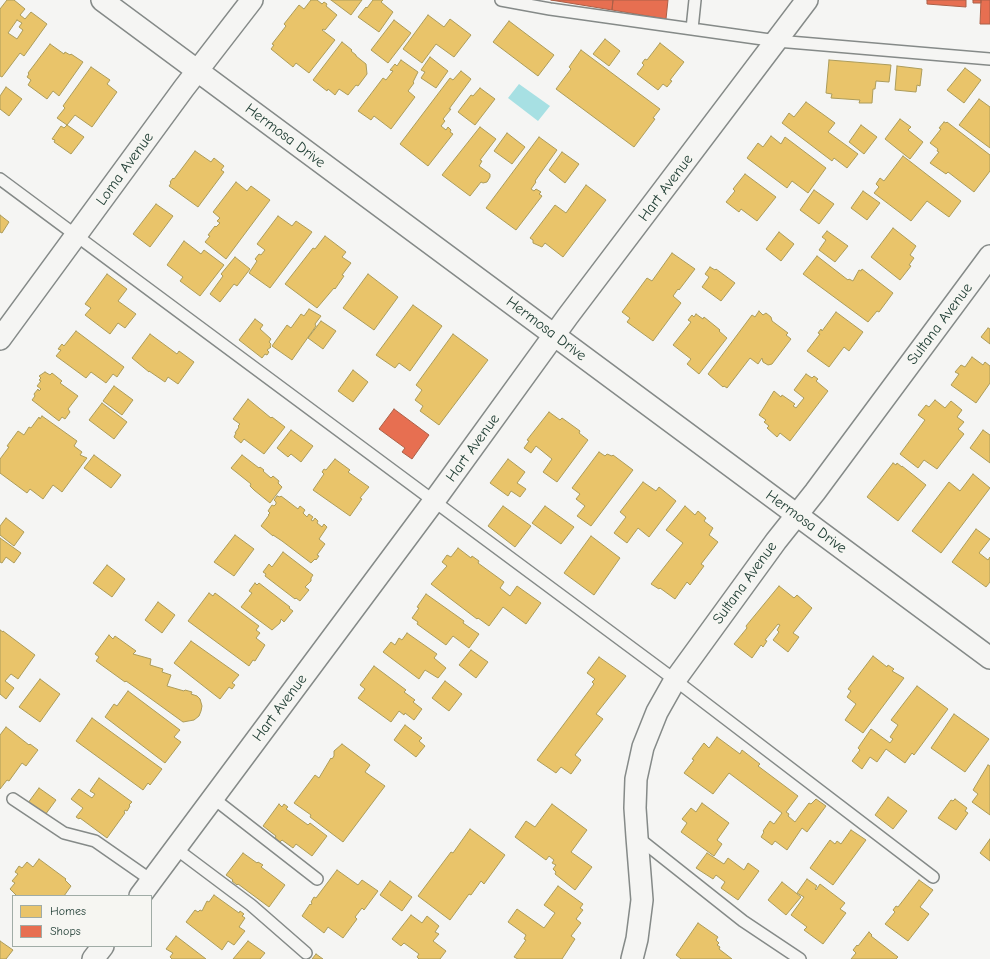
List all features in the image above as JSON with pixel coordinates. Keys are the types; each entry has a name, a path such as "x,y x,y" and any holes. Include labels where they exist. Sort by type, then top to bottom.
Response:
{"street":[{"name":"Hermosa Drive","path":"102,0 990,658"},
{"name":"Loma Avenue","path":"0,339 184,88 198,72 252,0"},
{"name":"Hart Avenue","path":"146,888 434,501 554,336 807,0"},
{"name":"Sultana Avenue","path":"632,959 638,939 642,900 636,837 636,779 643,746 657,712 675,680 776,541 815,492 990,256"},
{"path":"93,959 102,947"}],"lane":[{"path":"501,0 550,9 777,41 990,59"},
{"path":"692,29 695,0"},
{"path":"0,179 675,680 933,877"},
{"path":"213,798 317,879"},
{"path":"13,799 64,833 95,841 146,888"},
{"path":"636,837 743,920 800,959"},
{"path":"175,848 251,905 306,953"}],"water":[{"path":"519,84 550,106 538,121 508,98"}],"building: Homes":[{"path":"7,0 14,0 25,9 20,15 25,19 31,12 47,24 24,56 20,53 2,77 0,76 0,9","holes":["17,20 22,23 19,27 23,30 17,39 8,33"]},
{"path":"311,0 317,0 322,4 324,2 327,4 326,6 337,15 325,30 322,30 335,40 309,73 296,63 293,67 271,49 274,45 272,44 286,26 284,24 299,5 304,9"},
{"path":"331,0 362,0 351,15"},
{"path":"373,0 383,0 381,2 393,12 379,32 358,17"},
{"path":"428,15 444,27 450,19 471,35 454,57 436,44 422,63 403,49"},
{"path":"394,20 411,33 388,63 371,50"},
{"path":"509,21 554,55 538,76 493,42"},
{"path":"605,39 620,51 609,66 593,54"},
{"path":"342,42 366,64 367,74 358,86 356,85 348,95 339,89 335,95 328,89 327,91 313,80"},
{"path":"660,43 684,62 670,80 672,81 667,87 663,84 658,90 637,74 644,65 642,63 645,59 647,60"},
{"path":"50,44 64,54 65,52 70,55 71,54 83,62 59,96 53,91 47,99 28,85 31,80 27,77 29,74 28,73"},
{"path":"581,50 660,109 653,118 655,119 634,147 556,89 571,69 569,67"},
{"path":"430,57 448,71 436,88 421,78 425,72 421,70"},
{"path":"401,60 418,72 413,82 414,83 408,91 415,97 391,129 374,116 371,120 358,111 383,78 386,80 393,71 390,70 395,64 397,66"},
{"path":"829,60 891,65 889,82 876,81 875,89 873,89 872,103 859,103 860,100 831,98 832,94 826,93"},
{"path":"897,66 922,69 920,86 917,85 916,92 895,90"},
{"path":"91,67 110,80 107,84 117,92 92,127 75,115 67,125 57,118 65,108 63,106"},
{"path":"965,68 981,80 964,103 947,90"},
{"path":"461,71 471,79 449,109 451,109 443,119 445,121 441,126 446,130 448,127 451,130 450,132 453,134 428,166 400,144 450,78 453,80"},
{"path":"6,87 22,99 9,116 0,109 0,96"},
{"path":"480,88 495,99 475,125 458,112 471,95 473,96"},
{"path":"979,99 990,107 990,148 959,125"},
{"path":"806,102 835,123 828,132 858,154 847,168 834,158 832,161 782,123 789,113 794,117"},
{"path":"900,119 911,127 908,130 923,142 910,159 885,139"},
{"path":"944,122 947,122 990,155 990,171 974,192 948,172 946,174 930,163 939,152 937,151 938,149 930,143 941,129 939,128"},
{"path":"67,125 84,137 71,154 52,139 61,126 64,128"},
{"path":"861,125 877,137 864,154 849,142"},
{"path":"480,127 496,139 480,160 482,161 479,166 490,174 490,177 487,182 481,182 470,196 442,175"},
{"path":"507,133 525,147 512,164 494,151"},
{"path":"771,136 781,144 785,137 826,168 808,193 792,181 787,188 747,158 758,143 763,147"},
{"path":"539,137 557,150 531,189 534,191 536,189 541,192 539,194 542,196 516,230 486,208"},
{"path":"195,151 211,162 214,158 224,166 221,170 224,172 198,207 169,186 171,183 170,182 173,178 174,179"},
{"path":"562,152 579,164 565,183 549,170"},
{"path":"903,156 961,201 949,217 927,201 911,221 874,193 879,187 876,184 880,178 884,181"},
{"path":"745,174 776,197 757,221 741,209 739,212 726,202 735,191 733,189"},
{"path":"236,182 247,191 251,186 270,200 226,259 205,242 215,226 216,227 220,223 217,221 220,218 213,212"},
{"path":"586,185 606,200 563,257 545,243 542,247 533,243 533,240 530,238 555,205 566,213"},
{"path":"814,190 834,204 819,224 800,210"},
{"path":"863,191 880,203 867,220 851,208"},
{"path":"156,204 173,216 150,247 133,234"},
{"path":"0,215 9,222 2,233 0,232"},
{"path":"278,216 292,226 296,221 312,232 270,288 249,273 257,261 255,259 265,250 257,244"},
{"path":"893,228 916,246 910,255 914,258 909,265 911,266 900,280 871,257"},
{"path":"827,231 848,246 835,262 819,250 826,240 822,237"},
{"path":"779,232 794,244 781,261 766,249"},
{"path":"325,236 346,252 342,257 351,263 342,275 344,276 335,289 334,288 317,308 285,284 313,248 315,249"},
{"path":"184,241 201,254 204,250 224,265 200,296 180,281 183,277 167,265"},
{"path":"672,253 695,269 673,296 681,303 653,341 627,322 630,318 622,312 647,278 652,281"},
{"path":"817,256 848,280 853,281 859,270 861,271 862,269 893,293 879,312 877,311 868,322 803,274"},
{"path":"235,257 250,269 237,286 234,284 220,302 210,294 223,276 221,274"},
{"path":"710,267 715,270 716,269 735,283 721,301 702,287 709,277 705,274"},
{"path":"107,274 127,289 118,301 136,314 125,328 118,323 110,334 85,315 91,308 85,304"},
{"path":"368,274 398,297 374,330 343,308"},
{"path":"413,305 442,326 410,371 399,363 395,368 376,355"},
{"path":"309,309 321,316 315,324 316,326 292,360 272,346 287,325 291,328 301,314 304,316"},
{"path":"759,311 763,315 766,313 771,317 772,321 788,333 786,335 791,339 772,364 768,365 763,362 762,358 758,364 750,358 727,388 724,386 723,387 708,374 752,315 755,317"},
{"path":"836,312 863,332 849,351 844,347 829,367 807,351 820,334 818,333 821,329 822,331"},
{"path":"696,314 703,319 704,317 727,338 699,374 687,364 691,359 673,345 691,322 688,320 692,315 694,317"},
{"path":"255,319 263,325 260,329 271,339 269,342 271,347 267,350 269,352 262,358 239,340"},
{"path":"321,321 336,331 323,349 308,338"},
{"path":"988,328 990,329 990,344 981,337"},
{"path":"76,331 124,367 117,377 113,374 106,383 91,372 86,378 56,356 61,350 58,349 62,344 64,346"},
{"path":"150,334 177,354 179,351 194,362 178,384 168,377 165,382 149,372 132,358"},
{"path":"453,334 488,360 439,425 420,411 423,406 415,400 422,390 416,385"},
{"path":"972,357 983,365 985,362 990,366 990,383 976,403 951,385 959,374 955,372 961,365 965,367"},
{"path":"353,370 368,382 353,402 338,391"},
{"path":"45,372 50,375 52,373 62,381 60,383 78,396 68,409 70,412 65,419 62,417 59,421 32,400 38,389 39,391 41,389 37,386 41,381 39,380 41,378 39,376"},
{"path":"806,374 812,378 814,376 818,379 816,381 828,391 790,441 780,433 777,437 767,428 769,426 764,422 766,420 759,415 774,391 781,397 782,395 795,404 793,406 796,408 804,398 794,390"},
{"path":"114,386 133,400 122,415 103,401"},
{"path":"248,399 271,418 272,417 285,427 264,454 244,439 241,443 234,437 240,424 233,419"},
{"path":"935,400 945,408 951,401 962,410 957,417 964,422 958,429 964,434 937,469 924,460 918,468 900,454 925,420 918,415 926,405 929,407"},
{"path":"102,403 127,422 114,439 89,420"},
{"path":"549,412 560,420 562,418 580,431 579,433 588,440 557,482 543,472 552,459 536,446 531,453 524,448 529,441 527,440"},
{"path":"42,416 77,441 74,446 82,452 80,455 87,458 62,492 53,485 43,499 30,489 27,493 0,473 0,459 18,431 24,435 29,427 31,428 39,417 40,419"},
{"path":"291,430 313,446 301,462 291,454 288,457 277,448"},
{"path":"983,430 990,435 990,463 970,448"},
{"path":"599,452 605,456 607,454 613,455 633,470 591,526 577,516 585,506 576,499 580,494 572,488"},
{"path":"94,455 121,475 111,488 84,468"},
{"path":"242,455 264,470 263,471 271,478 273,476 279,481 278,483 282,487 270,503 250,486 251,484 231,468"},
{"path":"335,459 350,470 348,472 369,487 360,498 362,499 350,516 313,490 324,474 322,472 324,469 326,470"},
{"path":"508,459 525,472 517,483 526,489 520,497 511,491 508,496 490,483"},
{"path":"893,463 896,465 897,463 902,466 926,485 898,521 867,497"},
{"path":"973,474 990,488 941,553 912,531 949,482 960,491"},
{"path":"643,482 656,491 659,487 676,501 649,537 638,528 627,543 614,533 626,517 620,512"},
{"path":"277,496 281,496 298,509 300,506 305,510 303,513 307,517 309,514 313,517 311,520 313,521 315,518 318,521 317,523 322,527 324,524 327,527 319,539 325,544 317,555 319,556 311,563 261,526 269,515 270,513 268,511 272,505 274,506 276,504 274,500"},
{"path":"503,506 531,526 515,547 488,526"},
{"path":"545,506 574,527 561,544 532,523"},
{"path":"685,506 695,515 698,511 706,518 704,521 713,528 709,535 718,542 701,564 704,566 690,585 687,582 675,599 660,588 659,589 651,584 683,543 666,530"},
{"path":"6,518 24,532 14,546 0,535 0,526"},
{"path":"976,529 990,539 979,553 988,560 990,557 990,582 986,587 952,562"},
{"path":"235,535 254,549 234,576 214,562"},
{"path":"591,536 620,558 594,595 564,573"},
{"path":"0,538 21,553 14,563 6,557 2,563 0,562"},
{"path":"458,548 471,558 472,556 479,561 478,563 504,582 500,588 510,596 517,586 541,603 526,624 503,607 489,626 478,618 477,619 431,584 447,566 442,562 447,555 451,557"},
{"path":"283,552 313,575 311,581 305,587 309,590 300,601 296,598 295,599 265,576 266,574 263,572 269,564 272,567"},
{"path":"107,565 125,579 112,597 93,583"},
{"path":"255,583 257,585 259,583 293,611 284,622 281,619 280,623 272,630 241,607 252,593 249,591"},
{"path":"779,586 794,598 797,595 812,608 793,633 799,637 788,652 773,640 779,632 777,630 780,625 778,624 765,640 767,641 763,647 761,645 752,658 734,644 747,628 746,626"},
{"path":"209,593 213,596 215,593 259,626 256,630 260,633 256,638 265,645 255,661 253,660 249,666 188,621"},
{"path":"426,594 464,621 463,623 479,634 469,648 453,636 446,645 417,624 418,622 412,618 419,608 417,607"},
{"path":"158,602 175,615 162,633 145,620"},
{"path":"0,630 35,655 18,679 11,674 5,681 14,688 6,699 0,694"},
{"path":"407,633 437,654 434,658 446,668 438,678 425,670 419,679 383,652 391,642 395,645 399,638 402,640"},
{"path":"109,635 113,639 115,636 136,651 133,654 151,659 150,665 163,669 162,672 171,675 167,686 192,692 191,694 197,696 200,699 202,706 199,716 194,720 183,722 96,661 99,657 95,654"},
{"path":"191,641 239,675 232,683 235,685 232,689 229,687 220,699 174,663"},
{"path":"471,650 488,662 476,678 459,665"},
{"path":"873,656 887,667 888,665 894,669 892,671 904,678 863,733 845,720 856,704 847,697 851,691 848,689"},
{"path":"599,657 626,676 596,714 603,719 575,755 581,760 571,774 561,767 556,773 537,760 594,684 592,682 595,679 587,673"},
{"path":"374,666 406,690 404,692 415,700 413,702 422,709 414,720 405,713 404,715 399,711 391,722 358,698 365,689 360,685"},
{"path":"40,679 60,694 40,722 19,707"},
{"path":"445,681 462,694 449,711 432,698"},
{"path":"917,686 948,709 914,755 912,753 905,763 886,749 877,762 870,757 862,769 852,761 860,750 858,748 871,729 890,743 893,739 890,737 898,725 891,720"},
{"path":"128,691 180,730 174,737 181,742 165,763 105,717 114,704 117,706"},
{"path":"954,714 989,739 965,772 931,748"},
{"path":"92,718 162,769 150,785 148,783 143,790 76,741"},
{"path":"405,725 422,738 419,741 425,746 416,757 394,740"},
{"path":"6,727 38,750 26,766 22,763 9,781 7,780 0,789 0,735"},
{"path":"717,737 740,754 742,750 760,764 758,766 798,796 786,812 795,822 809,803 811,804 816,799 826,806 807,832 802,828 787,850 775,841 772,845 761,837 770,821 774,824 782,813 729,773 713,794 684,773 704,743 709,748"},
{"path":"342,744 370,765 365,772 385,786 343,842 294,803 315,775 319,778 331,758 332,759 334,756 334,751"},
{"path":"988,765 990,766 990,815 972,802 978,794 973,790"},
{"path":"99,778 132,802 107,838 80,818 79,819 76,817 83,808 71,799 79,789 92,798 95,794 90,791"},
{"path":"39,788 56,800 45,815 28,803"},
{"path":"888,797 907,811 893,829 875,815"},
{"path":"955,799 967,808 965,811 968,813 956,830 938,818 951,800 953,801"},
{"path":"702,803 729,823 717,840 722,844 714,856 681,832 687,823 682,819 691,808 696,812"},
{"path":"279,804 282,807 284,804 288,807 286,809 308,825 310,823 327,836 312,856 296,844 293,848 282,840 280,842 275,838 276,836 263,826"},
{"path":"552,804 587,830 571,852 592,867 575,890 555,874 556,872 553,869 556,865 552,863 554,860 549,856 546,860 515,837 526,821 535,827"},
{"path":"470,829 505,855 484,884 481,881 471,895 469,894 450,920 418,896 451,852 453,853"},
{"path":"851,830 866,840 833,885 810,868 830,840 835,844 837,841 841,844"},
{"path":"990,839 990,861 980,853"},
{"path":"243,853 257,863 258,862 263,865 261,867 285,885 269,907 238,884 237,885 226,875"},
{"path":"707,853 724,864 728,858 744,870 748,863 759,871 738,900 721,888 725,882 716,875 713,879 696,868"},
{"path":"39,859 66,879 65,880 71,886 65,895 16,895 10,889 15,883 12,881 18,874 15,872 19,866 22,868 27,862 33,867"},
{"path":"337,870 358,885 362,880 378,891 364,910 362,908 355,917 357,919 343,938 328,927 324,933 302,916 310,904 311,905 314,897 316,898"},
{"path":"807,879 817,886 815,889 816,890 820,884 845,903 840,909 846,913 823,944 804,930 807,927 791,915 804,897 797,893"},
{"path":"919,880 933,890 920,907 929,914 908,941 885,924 895,912 893,910 896,906 898,907"},
{"path":"390,881 412,897 402,911 380,895"},
{"path":"782,882 801,897 786,915 768,900"},
{"path":"558,886 583,904 580,908 583,910 576,919 581,923 571,936 575,939 562,959 518,959 514,957 526,940 524,939 526,935 508,922 517,909 544,928 555,913 544,905"},
{"path":"214,895 239,913 240,911 244,914 242,916 245,918 239,927 245,931 234,945 228,941 222,950 186,922 195,910 198,912 200,910 202,911 207,901 209,902"},
{"path":"411,915 422,923 427,916 439,926 435,932 439,934 433,941 446,951 440,959 419,959 417,957 419,954 404,943 401,946 392,939"},
{"path":"698,923 718,937 716,940 719,943 717,945 720,947 719,949 732,959 681,959 676,955"},
{"path":"869,932 872,935 871,936 898,957 896,959 851,959 856,953 853,950"},
{"path":"176,936 206,959 172,959 170,957 173,953 166,949"},
{"path":"0,941 13,950 6,959 0,959"},
{"path":"248,941 265,953 260,959 233,959"},
{"path":"316,954 323,959 312,959"}],"building: Shops":[{"path":"551,0 613,0 612,10"},
{"path":"613,0 668,0 666,19 612,10"},
{"path":"927,0 966,0 966,7 927,4"},
{"path":"973,0 981,0 981,3 973,3"},
{"path":"981,0 990,0 990,24 980,24"},
{"path":"394,409 429,435 412,459 402,452 405,448 379,429"}]}
